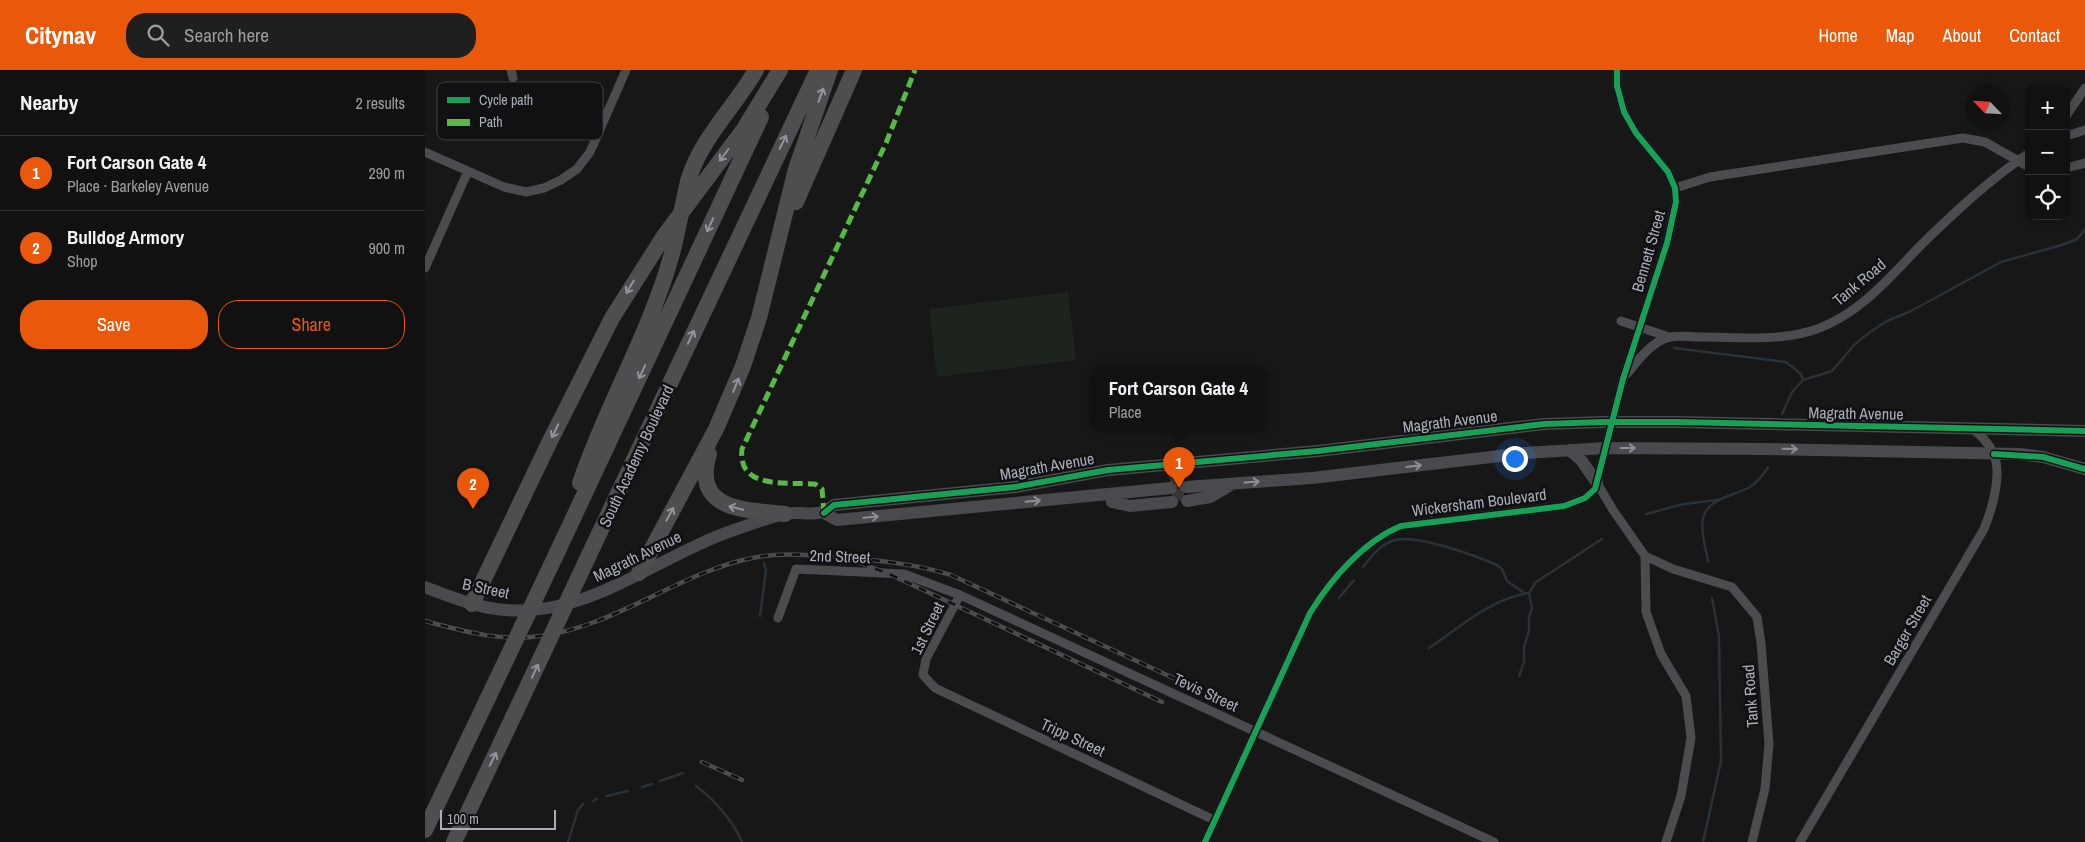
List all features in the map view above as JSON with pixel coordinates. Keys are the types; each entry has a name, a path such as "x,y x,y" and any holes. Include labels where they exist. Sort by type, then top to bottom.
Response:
{"highway":[{"path":"555,557 591,452 664,284 688,181 698,155 756,70"},
{"path":"472,604 547,445 612,318 664,236 744,129 781,70"},
{"name":"South Academy Boulevard","path":"425,830 555,557 781,70"},
{"name":"South Academy Boulevard","path":"454,842 818,70"},
{"path":"639,573 716,429 743,366 759,318 796,170 830,70"},
{"path":"775,255 802,186 854,70"},
{"path":"716,429 704,468 709,492 729,507 740,510 785,514"},
{"path":"425,807 460,754"},
{"path":"459,842 472,803"}],"main road":[{"name":"Magrath Avenue","path":"543,609 562,606 591,597 618,586 639,573 713,537 785,514 824,513 834,505 1015,487 1108,470 1318,450 1535,425 1611,422 2085,431"},
{"path":"1233,484 1210,497 1186,490 1213,478 1233,484 1312,478 1525,453 1605,448 1994,454 2043,457 2085,469"},
{"path":"1569,450 1581,460 1597,483"},
{"path":"824,513 837,520 1092,496 1171,492 1130,506 1092,496"},
{"name":"B Street","path":"425,587 472,604 514,611 543,609"}],"street":[{"path":"603,122 626,70"},
{"name":"Bennett Street","path":"1611,422 1674,215 1676,202 1675,188 1669,172 1636,133 1623,112 1617,86 1617,70"},
{"path":"2070,110 2085,88"},
{"path":"2070,135 2085,130"},
{"path":"1675,188 1710,177 1963,138 1985,142 2025,165"},
{"path":"425,152 504,187 526,192 544,188 561,180 577,169 590,152 595,140"},
{"name":"Tank Road","path":"1621,321 1669,337 1786,337 1816,329 1835,321 1867,299 1958,209 1987,183 2025,157"},
{"path":"2070,167 2085,163"},
{"path":"425,268 468,171"},
{"path":"1623,379 1646,352 1669,337"},
{"path":"1611,422 1597,483 1645,556 1646,612 1661,654 1687,696 1691,738 1681,796 1666,842"},
{"path":"1973,429 1985,440 1994,454"},
{"name":"Barger Street","path":"1800,842 1984,529 1992,508 1997,483 1994,454"},
{"name":"Wickersham Boulevard","path":"1205,842 1318,601 1331,582 1377,538 1412,523 1564,506 1589,495 1597,483"},
{"name":"Tank Road","path":"1645,556 1673,569 1732,587 1757,617 1761,643 1769,744 1765,788 1752,842"},
{"name":"2nd Street","path":"778,618 797,569 904,574"},
{"name":"Tevis Street","path":"904,574 960,595 1494,842"},
{"name":"1st Street","path":"923,675 926,659 960,595"},
{"name":"Tripp Street","path":"923,675 935,688 1215,820"}],"shaded area":[{"path":"1068,292 1076,360 937,377 929,309"}],"waterway":[{"path":"1782,414 1792,392 1803,380 1832,371 1854,345 1887,321 1911,311 2001,262 2077,239 2085,229"},
{"path":"1674,348 1786,362 1801,374 1803,380"},
{"path":"1708,561 1702,529 1706,511 1722,498 1753,485 1768,467"},
{"path":"1646,514 1684,504 1718,500"},
{"path":"1363,567 1376,552 1392,541 1401,539 1428,542 1475,556 1497,565 1502,569 1507,581 1523,592"},
{"path":"1429,648 1489,607 1515,596 1529,593 1536,582 1602,539"},
{"path":"760,616 766,570 764,563"},
{"path":"1339,598 1354,580"},
{"path":"1519,676 1524,662 1524,647 1529,631 1529,617 1532,608 1529,593"},
{"path":"1703,842 1721,761 1719,636 1712,598"},
{"path":"660,781 683,773"},
{"path":"642,787 652,784"},
{"path":"696,786 723,811 734,826 742,842"},
{"path":"607,796 628,791"},
{"path":"593,801 597,799"},
{"path":"568,842 578,810 583,804"}],"tunnel":[{"path":"1170,481 1185,480"},
{"path":"1172,495 1187,494"}],"railway":[{"path":"425,621 496,637 540,636 568,631 594,622 698,575 752,558 793,554 865,559 908,565 951,575 1197,689"},
{"path":"860,563 887,573 1162,702"},
{"path":"702,762 742,780"}],"marked path":[{"path":"824,513 822,489 815,484 779,483 756,478 747,471 743,462 742,449 886,143 915,70"}],"cycle path":[{"path":"1205,842 1310,613 1338,574 1361,551 1374,541 1401,526 1564,506 1585,498 1595,489 1623,379 1667,243 1676,202 1675,188 1668,172 1636,133 1624,112 1617,86 1617,70"},
{"path":"824,513 834,505 1015,487 1108,470 1318,451 1544,424 1678,422 2085,431"},
{"path":"1994,454 2043,457 2085,469"}],"place":[{"name":"Fort Carson Gate 4","path":"1179,488"},
{"name":"Bulldog Armory","path":"473,509"}]}
